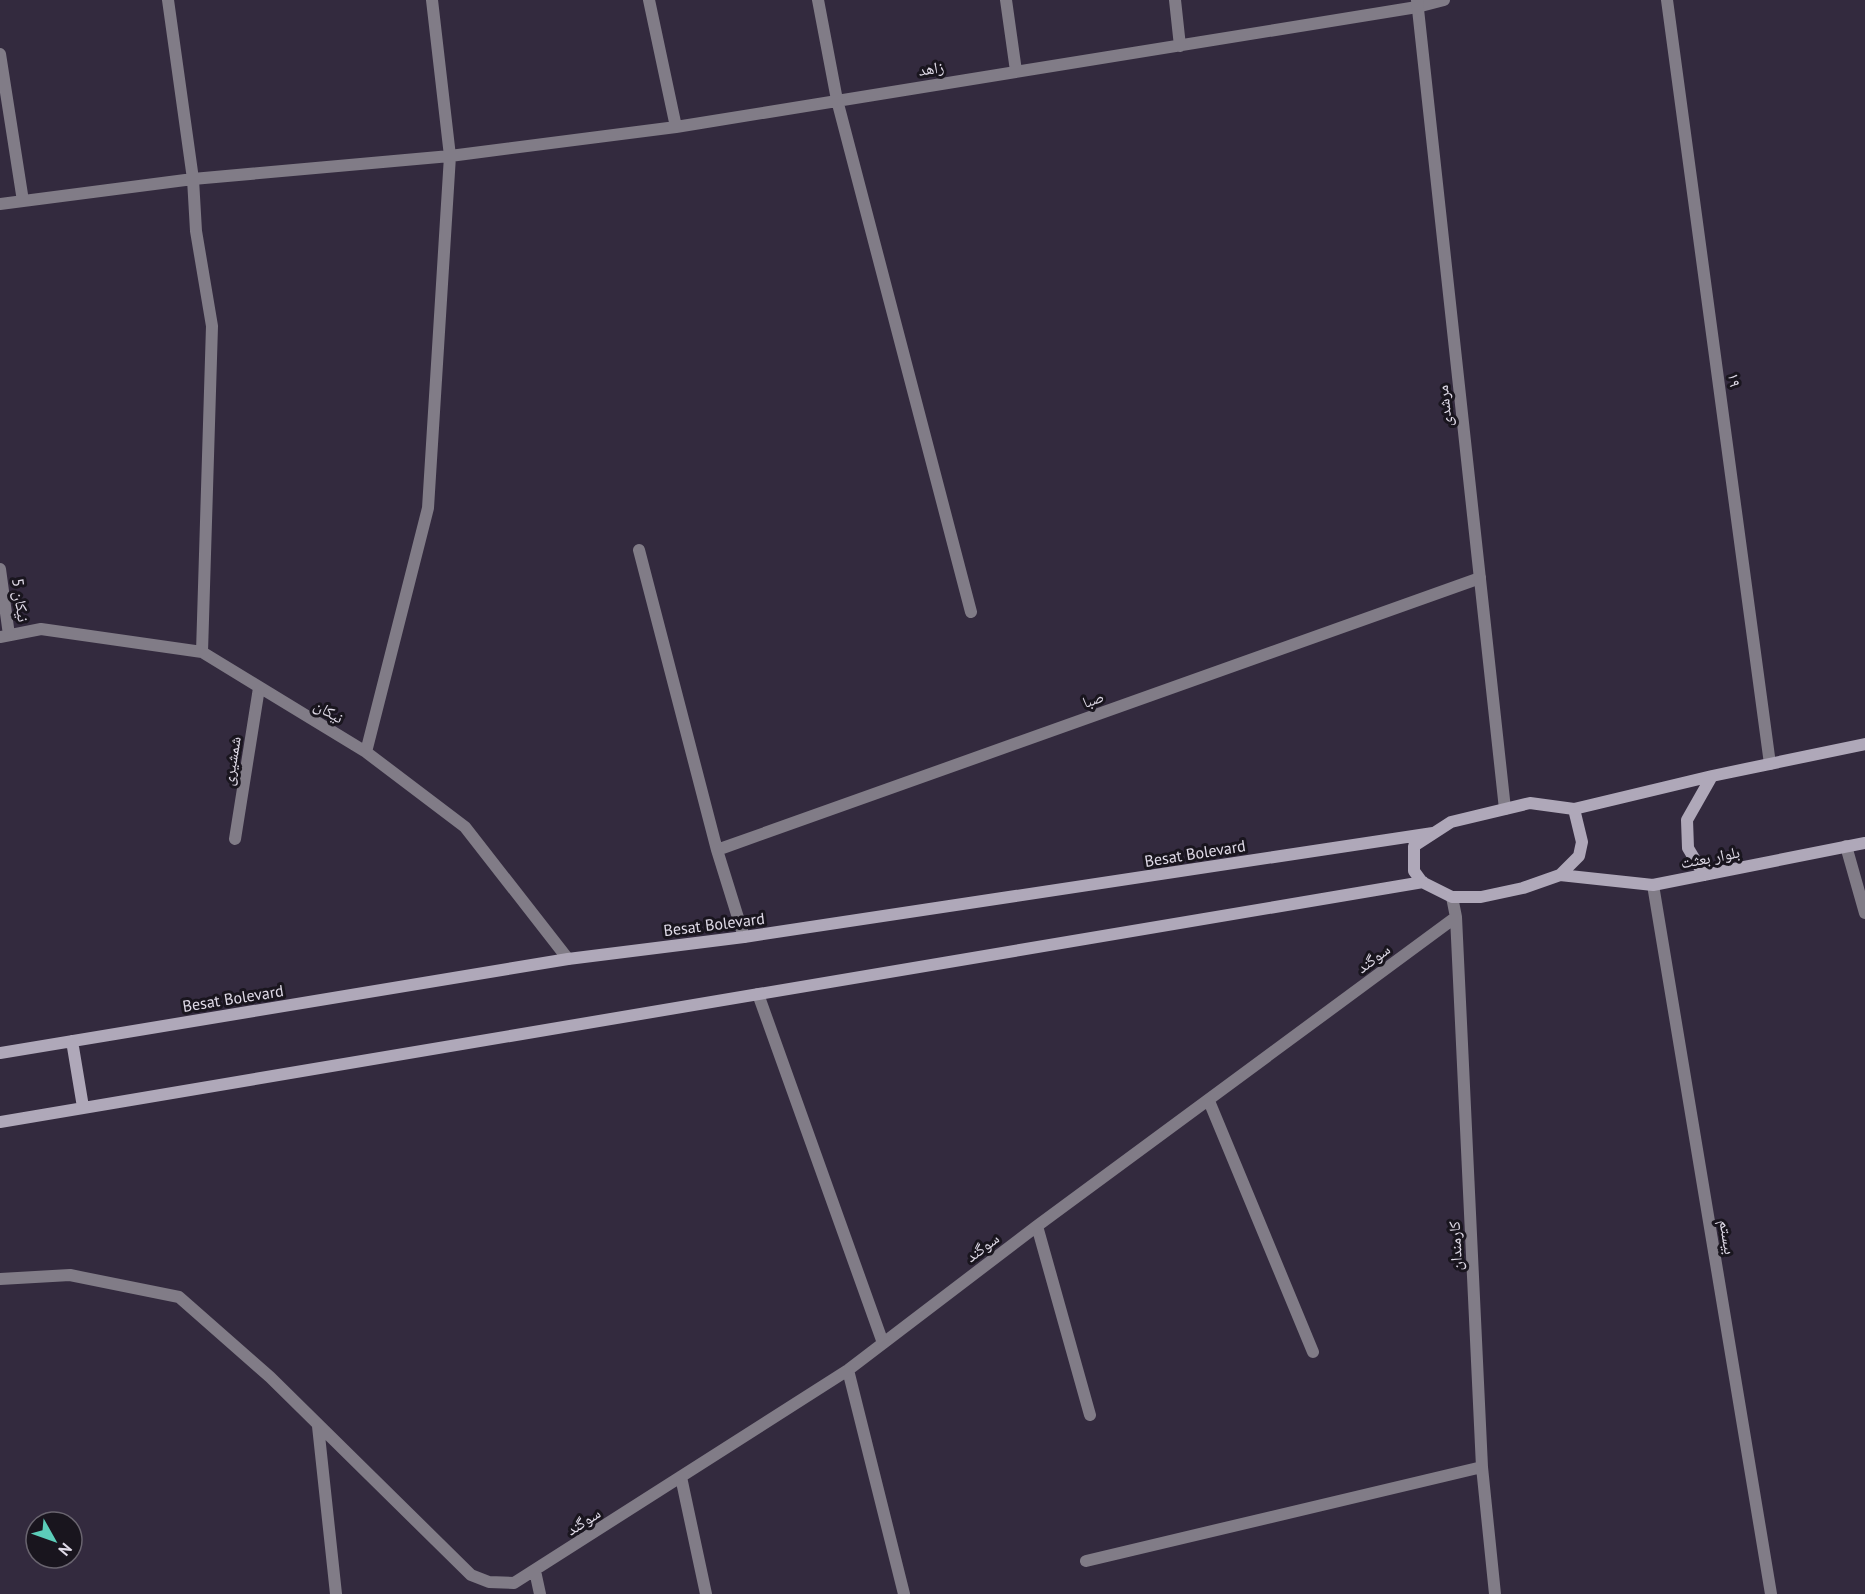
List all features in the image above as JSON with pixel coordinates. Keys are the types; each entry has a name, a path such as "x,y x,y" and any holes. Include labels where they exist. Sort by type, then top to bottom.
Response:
{"main road":[{"path":"1574,809 1582,842 1579,856 1560,875 1523,888 1481,897 1452,897 1423,882 1414,871 1414,846 1451,822 1530,803 1574,809 1712,776 1865,744"},
{"path":"1704,875 1688,848 1687,820 1712,776"},
{"name":"Besat Bolevard","path":"0,1053 567,959 744,937 1433,833"},
{"name":"بلوار بعثت","path":"1560,875 1653,885 1865,843"},
{"path":"0,1122 1423,882"},
{"path":"72,1041 83,1107"}],"street":[{"path":"168,0 193,179 196,231 212,326 202,652"},
{"path":"366,752 428,508 450,156 432,0"},
{"path":"649,0 676,127"},
{"path":"818,0 837,100 972,612"},
{"path":"1005,0 1016,71"},
{"path":"1174,0 1180,46"},
{"name":"زاهد","path":"0,204 193,179 450,156 676,127 1180,46 1444,0"},
{"name":"۱۹","path":"1667,0 1770,764"},
{"name":"مرشدی","path":"1417,3 1505,809"},
{"path":"0,54 23,201"},
{"path":"639,550 717,850 744,937"},
{"name":"نیکان 5","path":"0,568 4,636"},
{"name":"صبا","path":"717,850 1480,578"},
{"name":"نیکان","path":"4,636 41,629 202,652 366,752 465,828 567,959"},
{"name":"شمشیری","path":"235,839 259,688"},
{"path":"1846,846 1865,913"},
{"name":"بیستم","path":"1653,885 1771,1594"},
{"name":"کارمندان","path":"1452,897 1456,917 1482,1467 1495,1594"},
{"name":"سوگند","path":"318,1426 471,1575 489,1582 514,1583 848,1370 1037,1226 1456,917"},
{"path":"758,994 883,1343"},
{"path":"1209,1101 1313,1352"},
{"path":"1037,1226 1089,1415"},
{"path":"0,1279 70,1275 179,1297 270,1377 318,1426 336,1594"},
{"path":"848,1370 904,1594"},
{"path":"1086,1561 1482,1467"},
{"path":"681,1477 706,1594"},
{"path":"536,1571 540,1594"}]}
